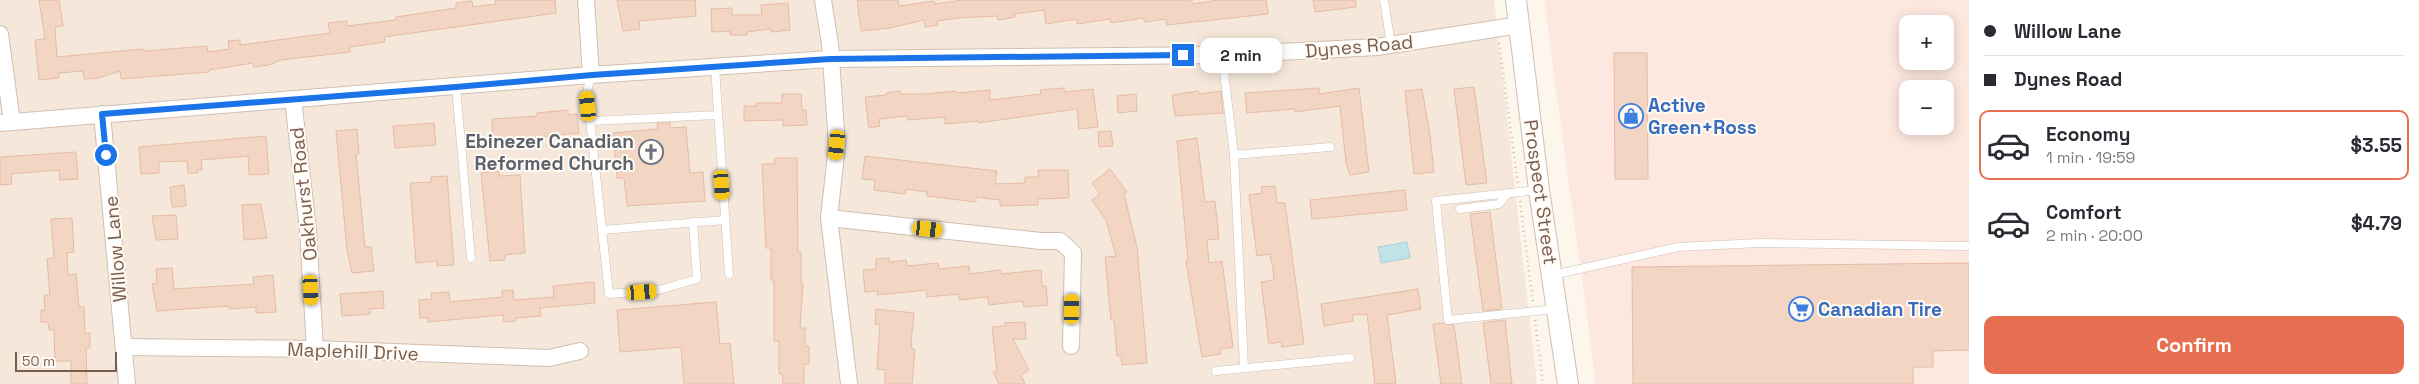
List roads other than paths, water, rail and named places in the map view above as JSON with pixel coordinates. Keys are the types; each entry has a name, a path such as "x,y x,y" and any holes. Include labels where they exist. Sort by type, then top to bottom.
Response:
{"street":[{"path":"586,0 592,75"},
{"path":"823,0 837,145 830,218 849,384"},
{"name":"Prospect Street","path":"1516,0 1539,190 1568,384"},
{"name":"Dynes Road","path":"6,123 592,75 830,59 1222,55 1391,45 1520,25"},
{"path":"0,34 6,123"},
{"name":"Oakhurst Road","path":"293,99 308,230 315,349"},
{"name":"Willow Lane","path":"102,114 127,384"},
{"path":"830,218 1041,241 1060,241 1073,253 1071,346"},
{"name":"Maplehill Drive","path":"124,347 315,349 549,358 580,351"}],"lane":[{"path":"1384,0 1391,45"},
{"path":"1222,55 1234,155 1244,367"},
{"path":"715,67 729,274"},
{"path":"592,75 587,92 609,294 659,290 697,279 693,222"},
{"path":"456,87 472,258"},
{"path":"590,121 718,114"},
{"path":"1234,155 1330,147"},
{"path":"1539,190 1436,201 1448,320 1557,309"},
{"path":"1460,209 1499,204 1508,193"},
{"path":"602,230 725,220"},
{"path":"1553,275 1678,247 1759,243 1969,246"},
{"path":"1216,371 1350,358"}],"water":[{"path":"1407,242 1410,258 1381,263 1378,247"}],"place":[{"name":"Active Green+Ross","path":"1631,116"},
{"name":"Ebinezer Canadian Reformed Church","path":"651,152"},
{"name":"Canadian Tire","path":"1801,309"}]}
